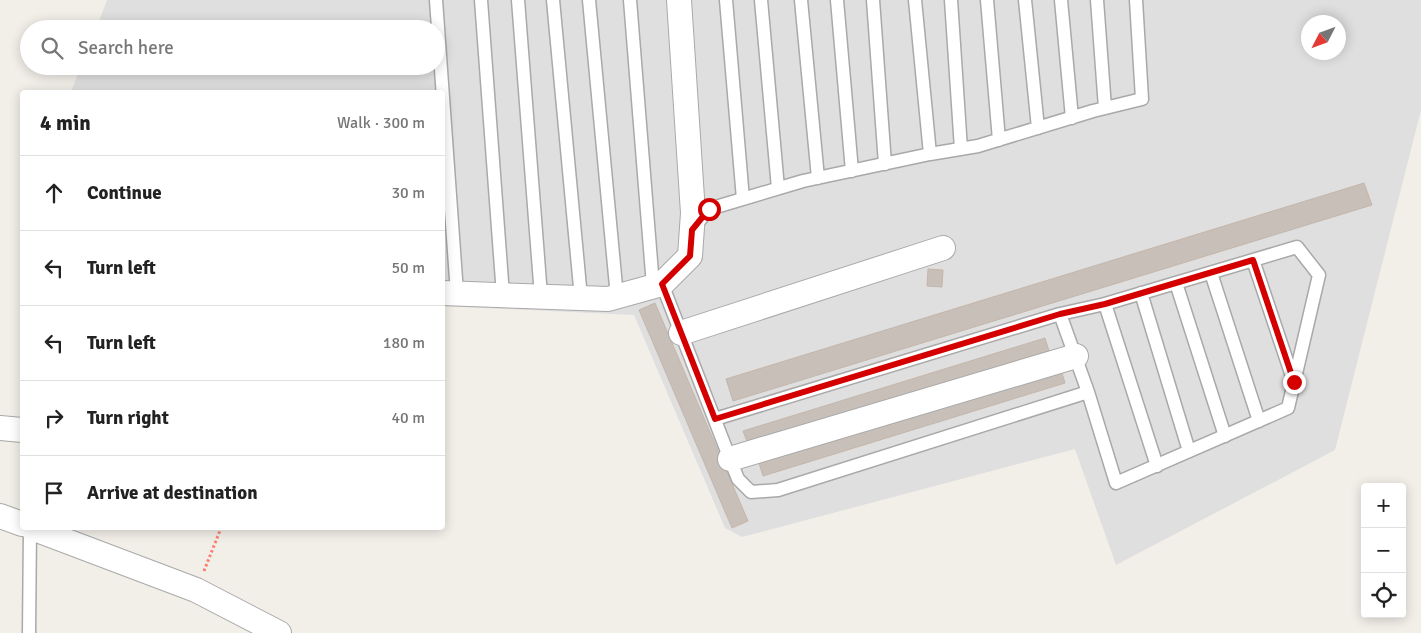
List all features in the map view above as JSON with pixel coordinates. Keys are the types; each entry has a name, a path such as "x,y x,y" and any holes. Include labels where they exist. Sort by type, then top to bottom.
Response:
{"street":[{"path":"450,293 608,299 658,285 690,256 693,213 678,0"},
{"path":"681,333 943,248"},
{"path":"730,459 1076,356"},
{"path":"0,428 20,430"},
{"path":"0,516 20,523"},
{"path":"36,530 196,590 279,633"}],"lane":[{"path":"436,0 437,20"},
{"path":"481,0 503,295"},
{"path":"518,0 541,296"},
{"path":"553,0 581,298"},
{"path":"588,0 617,297"},
{"path":"630,0 658,285 681,333 738,479 751,492 778,490 1088,392"},
{"path":"726,0 743,200"},
{"path":"762,0 778,188"},
{"path":"801,0 818,178"},
{"path":"837,0 852,171"},
{"path":"873,0 885,164"},
{"path":"915,0 930,154"},
{"path":"951,0 961,149"},
{"path":"987,0 999,140"},
{"path":"1025,0 1038,128"},
{"path":"1061,0 1072,118"},
{"path":"1098,0 1105,108"},
{"path":"692,230 709,209 778,188 930,154 978,146 1105,108 1142,99 1136,0"},
{"path":"440,75 440,90"},
{"path":"445,188 450,293"},
{"path":"715,419 1060,314 1105,304 1297,247 1320,275 1288,408 1116,483 1088,392 1060,314"},
{"path":"1253,260 1294,382"},
{"path":"1211,272 1259,421"},
{"path":"1176,283 1225,436"},
{"path":"1141,293 1189,451"},
{"path":"1105,304 1157,466"},
{"path":"29,633 31,530"}],"path":[{"path":"196,590 220,530"}],"shaded area":[{"path":"107,0 1421,0 1421,110 1335,450 1116,565 1075,449 742,537 725,528 634,315 445,306 445,90 72,90 78,75 445,75 445,20 99,20"}],"building":[{"path":"1364,183 1372,205 733,401 726,379"},
{"path":"928,269 943,270 942,287 927,286"},
{"path":"655,303 748,521 732,528 639,310"},
{"path":"1045,338 1049,351 748,444 743,431"},
{"path":"1061,370 1065,383 763,476 759,463"}],"route":[{"path":"709,209 692,230 690,256 662,284 715,419 1060,314 1105,304 1253,260 1294,382"}]}
